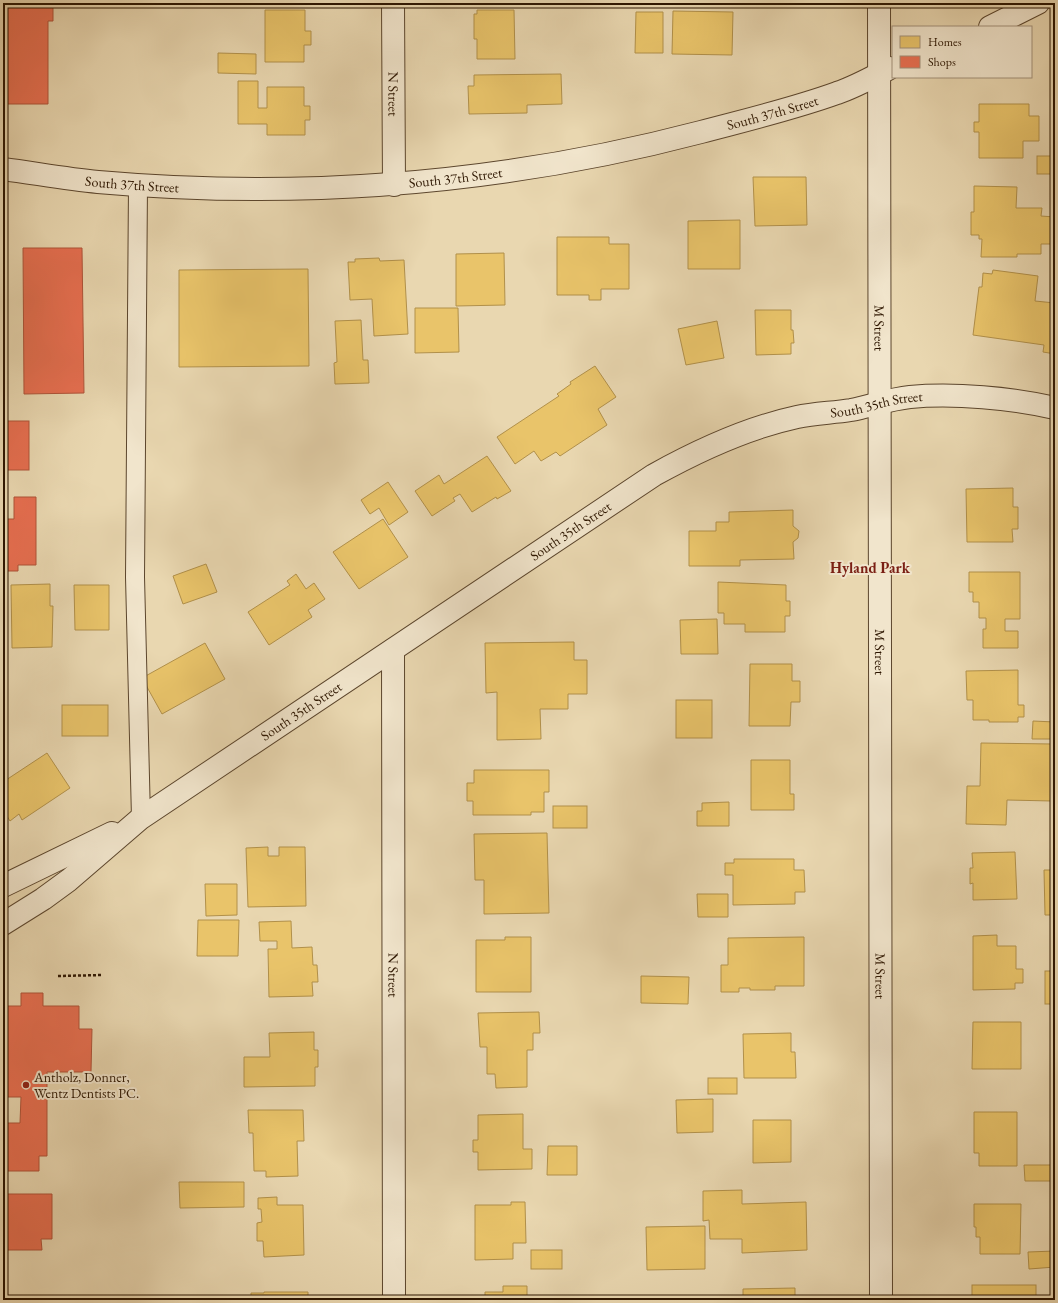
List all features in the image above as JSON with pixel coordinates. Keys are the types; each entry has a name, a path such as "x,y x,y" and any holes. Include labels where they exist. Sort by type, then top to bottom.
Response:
{"street":[{"name":"N Street","path":"393,3 394,185"},
{"name":"M Street","path":"879,3 886,70 880,403 880,1300"},
{"path":"992,26 1038,3"},
{"name":"South 37th Street","path":"3,169 95,182 138,185 274,189 394,185 444,181 612,153 668,141 838,93 886,70"},
{"name":"South 35th Street","path":"3,924 43,899 69,880 141,818 654,475 682,460 741,434 771,424 825,412 850,410 910,397 940,396 1004,400 1055,408"},
{"name":"N Street","path":"393,650 394,1300"},
{"name":"South 35th Street","path":"3,886 141,818"}],"lane":[{"path":"138,185 136,577 141,818"}],"path":[{"path":"58,976 104,975"}],"building: Homes":[{"path":"265,10 305,10 305,31 311,31 311,45 304,45 304,62 265,62"},
{"path":"477,10 514,10 515,59 477,59 477,39 474,39 474,14 477,14"},
{"path":"673,11 733,12 732,55 672,54"},
{"path":"636,12 663,12 663,53 635,53"},
{"path":"218,53 256,54 256,74 218,73"},
{"path":"561,74 562,104 527,105 527,113 469,114 468,86 474,86 474,75"},
{"path":"238,81 258,81 258,108 267,108 267,87 304,87 304,106 310,106 310,120 305,120 305,135 267,135 267,124 238,124"},
{"path":"979,104 1029,104 1029,116 1039,116 1039,141 1023,141 1023,158 979,158 979,132 974,132 974,122 979,122"},
{"path":"1037,156 1055,156 1055,174 1037,174"},
{"path":"753,177 806,177 807,225 755,226"},
{"path":"974,186 1017,187 1016,208 1042,208 1041,216 1055,217 1055,244 1041,244 1041,254 1017,254 1017,257 981,257 982,239 979,239 979,235 971,235 971,212 974,212"},
{"path":"740,220 740,269 688,269 688,221"},
{"path":"557,237 609,237 609,244 629,244 629,289 601,289 601,300 589,300 589,295 557,295"},
{"path":"504,253 505,305 456,306 456,254"},
{"path":"379,258 380,261 404,260 408,334 374,336 372,299 350,300 348,262 355,262 355,259"},
{"path":"308,269 309,366 179,367 179,270"},
{"path":"993,270 1038,276 1035,301 1055,303 1055,354 1043,352 1044,345 973,335 979,287 982,287 983,273 992,274"},
{"path":"415,308 458,308 459,352 415,353"},
{"path":"755,310 791,310 791,330 793,330 794,343 791,343 791,354 756,355"},
{"path":"361,320 363,360 368,360 369,383 335,384 334,363 337,362 335,321"},
{"path":"717,321 724,358 686,365 678,329"},
{"path":"595,366 616,397 598,409 607,425 560,456 556,452 541,461 534,451 515,464 497,437 559,396 557,394 571,384 570,382"},
{"path":"487,456 511,491 497,499 496,497 472,512 460,494 453,498 455,501 432,516 415,491 439,475 444,484"},
{"path":"388,482 408,512 389,525 379,508 370,514 361,500"},
{"path":"1013,488 1013,507 1018,507 1018,529 1012,529 1013,542 967,542 966,489"},
{"path":"793,510 793,526 799,531 798,538 793,542 794,559 740,560 740,566 689,566 689,531 716,531 716,522 729,522 729,512"},
{"path":"383,519 408,557 359,589 333,552"},
{"path":"206,564 217,592 183,604 173,576"},
{"path":"969,572 1020,572 1020,619 1005,619 1005,631 1018,631 1018,648 983,648 983,629 986,629 986,618 979,618 979,602 973,602 973,592 969,592"},
{"path":"296,574 306,589 314,583 325,599 308,610 312,617 269,645 248,612 290,585 287,581"},
{"path":"718,582 786,585 786,601 790,601 790,616 785,616 785,632 745,632 745,624 724,624 724,613 718,613"},
{"path":"50,584 50,606 53,606 52,647 12,648 11,585"},
{"path":"74,585 109,585 109,630 75,630"},
{"path":"717,619 718,654 681,654 680,620"},
{"path":"574,642 574,660 587,660 587,694 568,694 568,709 540,709 541,739 497,740 497,692 486,693 485,643"},
{"path":"205,643 225,679 162,714 142,678"},
{"path":"750,664 792,664 792,681 800,681 800,702 791,702 790,726 749,726"},
{"path":"1018,670 1018,705 1024,705 1024,717 1018,717 1018,722 989,722 989,720 973,720 973,700 967,700 966,671"},
{"path":"676,700 712,700 712,738 676,738"},
{"path":"62,705 108,705 108,736 62,736"},
{"path":"1033,721 1055,722 1055,739 1032,739"},
{"path":"981,743 1052,744 1052,801 1007,800 1006,825 966,824 967,786 980,786"},
{"path":"47,753 70,788 22,820 19,814 10,821 3,810 3,782"},
{"path":"751,760 790,760 790,794 794,794 794,810 751,810"},
{"path":"474,770 549,770 549,792 544,792 544,812 531,812 531,815 473,815 473,801 467,801 467,783 474,783"},
{"path":"729,802 729,826 697,826 697,811 702,811 702,803"},
{"path":"553,806 587,806 587,828 553,828"},
{"path":"547,833 549,913 484,914 484,880 475,880 474,834"},
{"path":"268,847 268,856 279,856 279,847 305,847 306,906 248,907 246,848"},
{"path":"1015,852 1017,899 973,900 973,883 970,884 970,868 973,868 972,853"},
{"path":"734,859 794,859 794,870 804,870 805,892 795,892 795,904 733,905 733,875 725,875 725,863 734,863"},
{"path":"1044,870 1055,870 1055,915 1045,915"},
{"path":"205,884 237,884 237,915 206,916"},
{"path":"697,894 728,894 728,917 698,917"},
{"path":"198,920 239,920 238,956 197,956"},
{"path":"291,921 292,948 312,947 313,965 317,965 318,982 312,982 313,996 269,997 268,949 277,949 277,941 260,941 259,922"},
{"path":"997,935 997,946 1016,946 1016,969 1023,969 1023,983 1015,983 1015,989 973,990 973,936"},
{"path":"505,937 531,937 531,992 476,992 476,940 505,940"},
{"path":"804,937 804,986 775,986 775,990 750,990 750,988 739,988 739,992 721,992 721,965 728,965 728,938"},
{"path":"1045,971 1055,971 1055,1004 1045,1004"},
{"path":"641,976 689,977 688,1004 641,1003"},
{"path":"539,1012 540,1033 533,1033 533,1050 527,1050 527,1087 496,1088 495,1074 487,1074 487,1047 480,1047 478,1013"},
{"path":"973,1022 1021,1022 1021,1069 972,1069"},
{"path":"314,1032 314,1050 318,1050 318,1067 315,1067 315,1086 244,1087 244,1057 270,1057 269,1033"},
{"path":"791,1033 791,1052 795,1052 796,1078 744,1078 743,1034"},
{"path":"708,1078 737,1078 737,1094 708,1094"},
{"path":"713,1099 713,1132 677,1133 676,1100"},
{"path":"248,1110 303,1110 304,1141 297,1141 298,1176 266,1177 266,1171 254,1171 253,1133 249,1133"},
{"path":"974,1112 1017,1112 1017,1166 979,1166 979,1153 974,1153"},
{"path":"523,1114 523,1149 532,1149 532,1169 478,1170 478,1152 473,1152 473,1140 478,1140 478,1115"},
{"path":"753,1120 791,1120 791,1162 753,1163"},
{"path":"548,1146 577,1146 577,1175 547,1175"},
{"path":"1024,1165 1052,1165 1052,1181 1025,1181"},
{"path":"179,1182 244,1182 244,1207 180,1208"},
{"path":"742,1190 742,1204 806,1202 807,1250 742,1253 742,1239 710,1239 709,1220 703,1221 703,1191"},
{"path":"277,1197 277,1205 303,1205 304,1255 264,1257 263,1241 257,1241 257,1223 262,1222 261,1209 258,1209 258,1198"},
{"path":"511,1202 525,1202 526,1243 513,1243 513,1259 475,1260 475,1205 511,1205"},
{"path":"974,1204 1021,1204 1020,1254 980,1254 980,1237 976,1237 976,1227 974,1227"},
{"path":"705,1226 705,1269 647,1270 646,1227"},
{"path":"531,1250 562,1250 562,1269 531,1269"},
{"path":"1055,1251 1055,1267 1029,1269 1028,1252"},
{"path":"972,1285 1036,1285 1036,1300 972,1300"},
{"path":"503,1286 527,1286 527,1300 485,1300 485,1292 503,1292"},
{"path":"795,1288 795,1300 743,1300 743,1289"},
{"path":"308,1292 308,1300 251,1300 251,1293"}],"building: Shops":[{"path":"3,3 53,4 53,21 48,21 48,104 3,104"},
{"path":"23,248 82,248 84,393 24,394"},
{"path":"3,421 29,421 29,470 3,470"},
{"path":"14,497 36,497 36,565 18,565 18,571 3,571 3,519 14,519"},
{"name":"Antholz, Donner, Wentz Dentists PC.","path":"21,993 43,993 43,1006 79,1006 79,1029 92,1029 91,1072 47,1072 47,1156 39,1156 39,1171 3,1171 3,1123 20,1123 21,1097 5,1097 5,1006 21,1006"},
{"path":"3,1194 52,1194 52,1239 41,1239 42,1250 3,1250"}],"place":[{"name":"Antholz, Donner, Wentz Dentists PC.","path":"26,1085"}],"district":[{"name":"Hyland Park","path":"870,567"}]}
